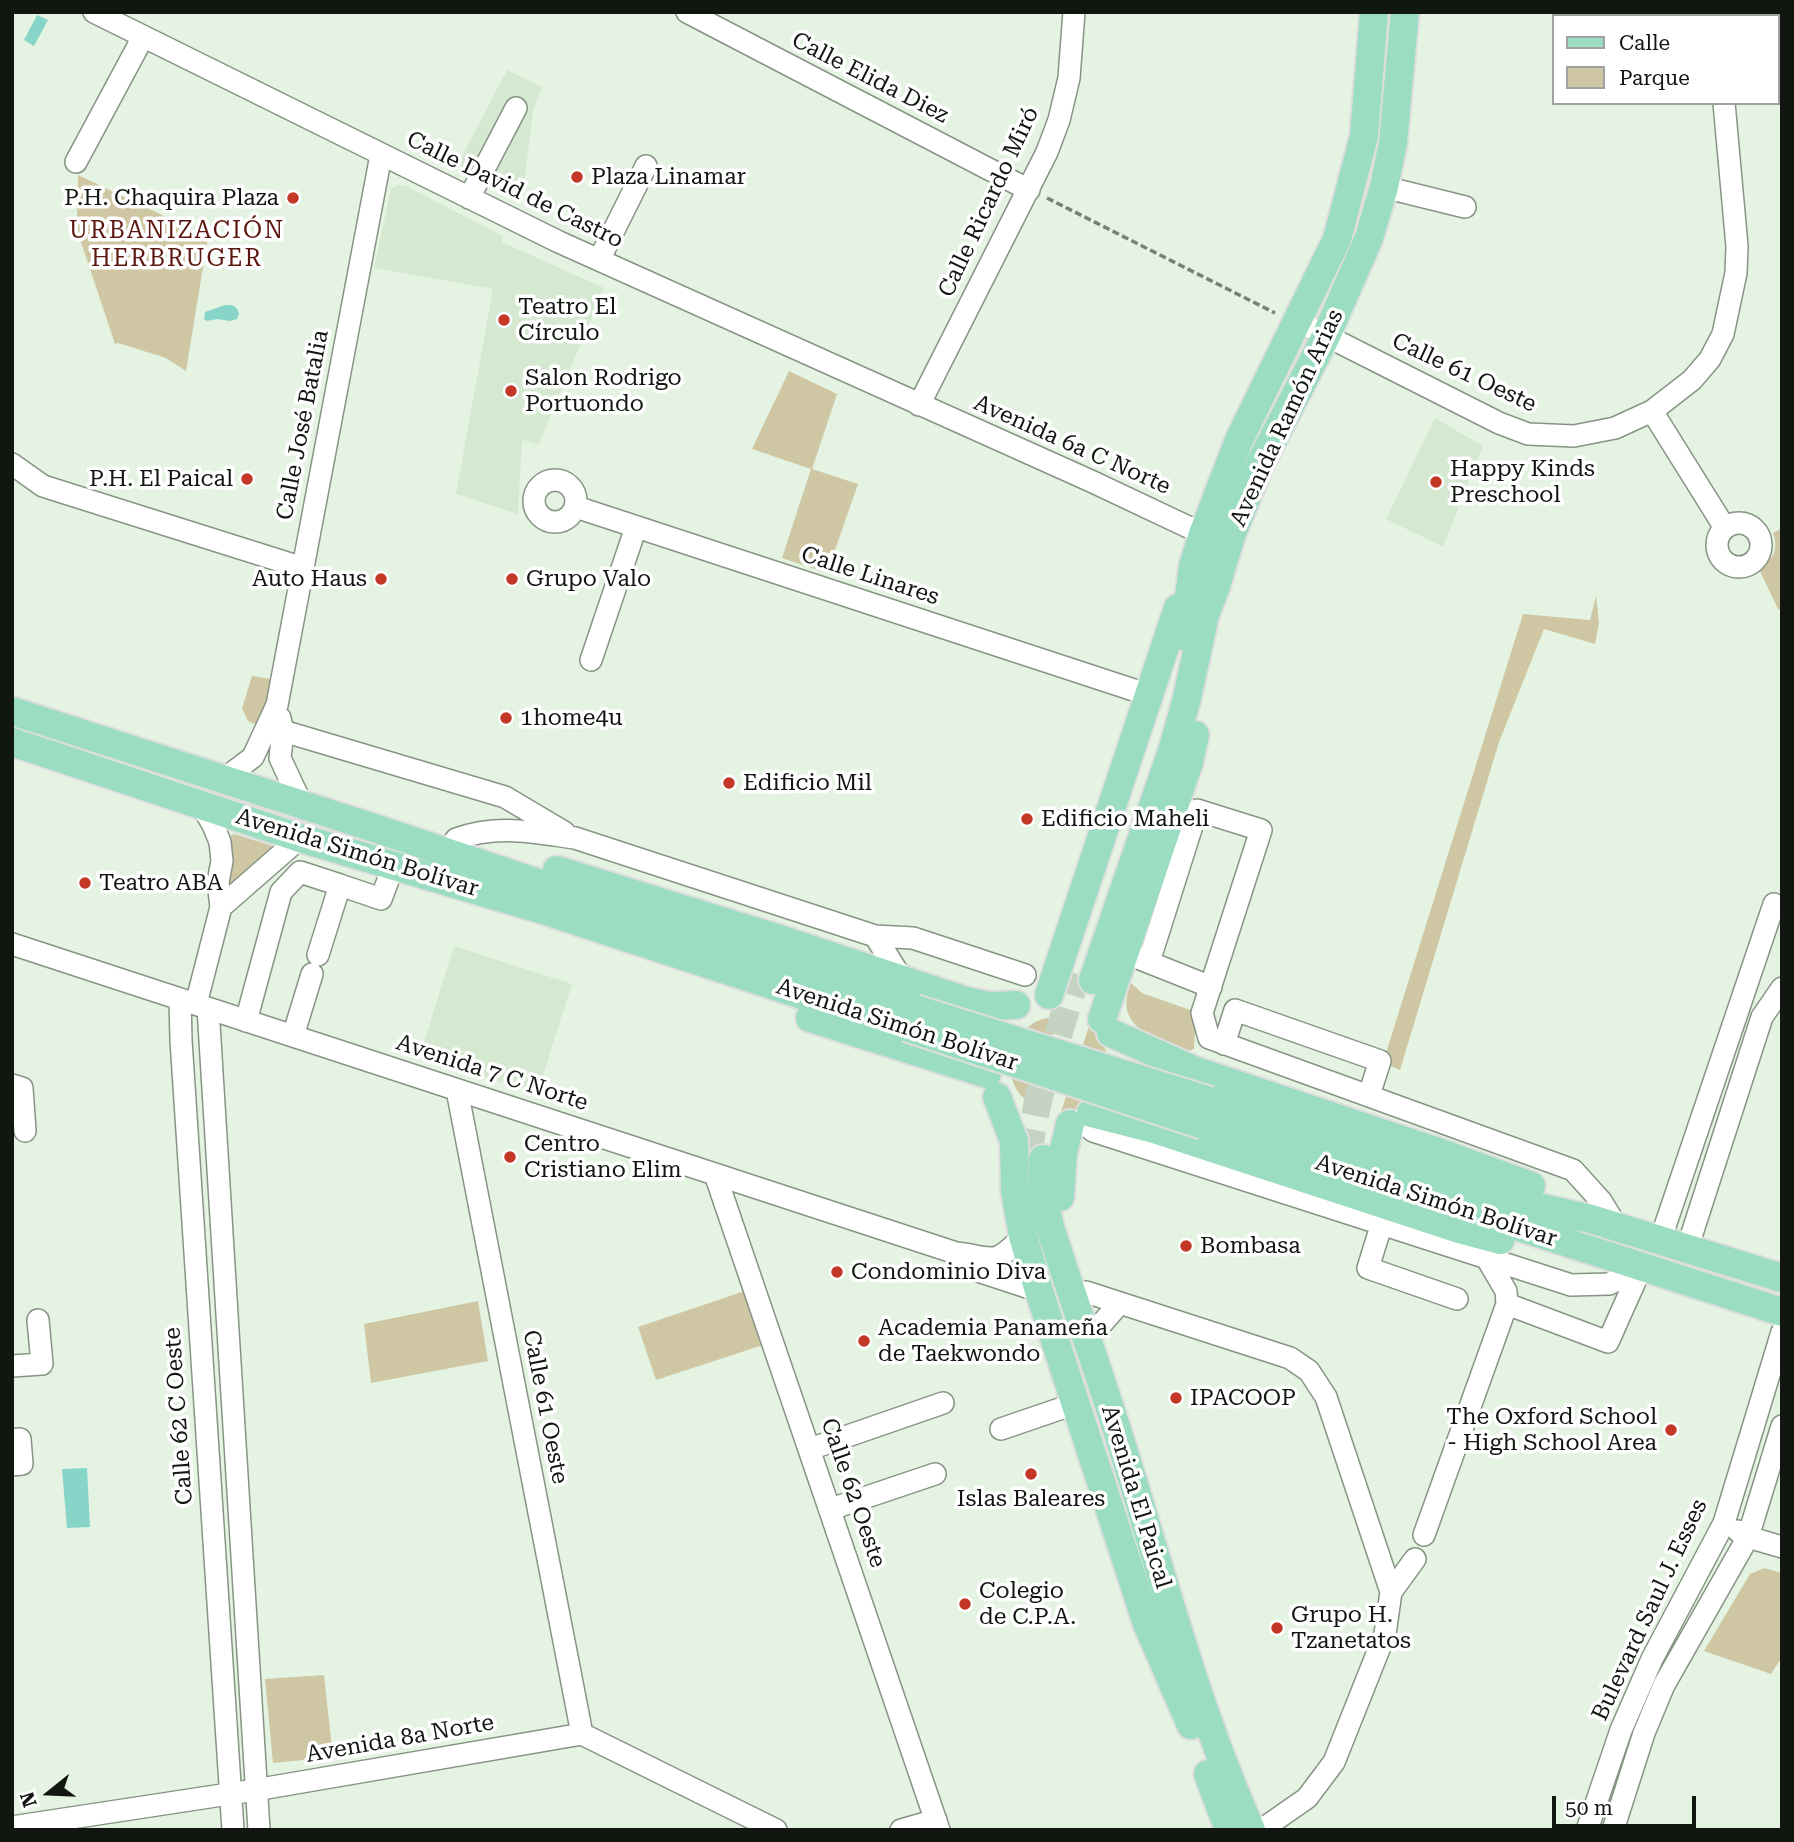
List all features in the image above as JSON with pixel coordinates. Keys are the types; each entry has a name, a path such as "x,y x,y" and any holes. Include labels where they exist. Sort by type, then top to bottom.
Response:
{"main road":[{"name":"Avenida Ramón Arias","path":"1374,12 1364,136 1337,239 1292,320 1239,440 1203,534 1193,566 1182,648 1085,977 1173,748 1205,615 1232,533 1261,462 1326,336 1369,238 1393,143 1405,12"},
{"path":"1049,995 1193,566"},
{"path":"1107,1026 1144,960 1203,701 1215,589"},
{"name":"Avenida Simón Bolívar","path":"12,711 224,779 910,1010 1529,1204 1604,1223 1782,1278"},
{"name":"Avenida Simón Bolívar","path":"12,742 300,838 543,910 802,995 910,1010"},
{"path":"368,827 415,825 780,939 910,1010 992,1086 1013,1114 1065,1122 1204,1104"},
{"path":"1191,1725 1147,1624 1023,1237 1015,1191 1014,1141 992,1086 986,1054 991,1035 1001,1018 1016,1005 1049,995 1069,997 1087,1005 1107,1026 1204,1104"},
{"path":"910,1010 966,1001 989,1006 1016,1005"},
{"path":"1065,1122 1108,1094 1117,1070 1116,1045 1107,1026"},
{"name":"Avenida Simón Bolívar","path":"1204,1104 1597,1253 1782,1312"},
{"path":"1065,1122 1060,1195 1068,1236 1176,1577 1194,1645 1198,1690"},
{"name":"Avenida El Paical","path":"1229,1830 1191,1725 1172,1654 1036,1232 1035,1158 1050,1227 1118,1433 1183,1651 1251,1830"}],"street":[{"name":"Calle David de Castro","path":"94,12 599,260 919,405"},
{"name":"Calle Elida Diez","path":"687,12 1036,192"},
{"name":"Calle Ricardo Miró","path":"919,405 1036,192 1069,78 1073,12"},
{"path":"76,162 143,37"},
{"name":"Calle 61 Oeste","path":"1292,320 1499,423 1528,434 1574,436 1615,428 1652,411 1692,380 1710,359 1723,334 1736,273 1737,246 1724,105"},
{"path":"469,198 516,108"},
{"name":"Calle José Batalia","path":"224,779 253,757 277,705 381,155"},
{"path":"599,260 646,166"},
{"path":"1384,187 1465,207"},
{"name":"Avenida 6a C Norte","path":"919,405 1203,534"},
{"path":"1652,411 1725,528"},
{"path":"12,464 43,486 303,568"},
{"name":"Calle Linares","path":"576,508 1149,695"},
{"path":"591,660 636,527"},
{"name":"Calle José Batalia","path":"277,705 283,731 280,758 302,805"},
{"path":"283,731 505,797 575,838"},
{"name":"Calle 62 C Oeste","path":"200,803 220,842 220,907 194,1004 181,1040 233,1830"},
{"path":"1211,987 1144,960 1202,833 1210,828 1242,838 1249,847 1247,873 1211,987 1202,1013 1217,1041 1573,1170 1601,1201 1604,1223"},
{"path":"456,839 479,830 530,831 575,838 875,936 913,939 1026,975"},
{"path":"220,907 300,838"},
{"path":"293,1036 315,965 329,882 330,847"},
{"path":"246,1021 281,892 300,872 381,899 406,871"},
{"path":"1660,1241 1774,904"},
{"path":"875,936 910,1010"},
{"name":"Avenida 7 C Norte","path":"12,944 956,1253 993,1259 1006,1255 1023,1237"},
{"path":"1687,1249 1762,1017 1782,988"},
{"name":"Calle 62 C Oeste","path":"194,1004 259,1830"},
{"path":"1204,1104 1217,1041 1235,1010 1380,1061 1369,1095"},
{"path":"12,1084 22,1088 25,1131"},
{"name":"Calle 61 Oeste","path":"457,1090 582,1734"},
{"path":"1065,1122 1571,1285 1609,1284 1641,1268"},
{"name":"Calle 62 Oeste","path":"715,1174 937,1825"},
{"path":"1382,1223 1368,1268 1457,1299"},
{"name":"Avenida 7 C Norte","path":"956,1253 969,1268 1039,1291"},
{"path":"1424,1535 1507,1304 1506,1292 1486,1257"},
{"path":"1507,1304 1608,1342 1641,1268"},
{"path":"1086,1292 1290,1359 1309,1371 1326,1397 1391,1592 1385,1634 1334,1762 1307,1798 1261,1830"},
{"path":"1097,1329 1119,1304"},
{"path":"12,1366 42,1364 38,1320"},
{"name":"Bulevard Saul J. Esses","path":"1587,1830 1621,1730 1647,1671 1724,1523 1782,1332"},
{"path":"810,1449 943,1403"},
{"path":"1000,1429 1077,1403"},
{"name":"Bulevard Saul J. Esses","path":"1613,1830 1644,1733 1664,1685 1748,1537 1782,1426"},
{"path":"12,1440 20,1439 22,1464 12,1465"},
{"path":"831,1509 935,1474"},
{"path":"1724,1523 1748,1537 1782,1547"},
{"path":"1391,1592 1415,1559"},
{"path":"582,1734 776,1830"},
{"name":"Avenida 8a Norte","path":"12,1826 255,1790 582,1734"},
{"path":"901,1830 937,1825"}],"path":[{"path":"1036,192 1292,320"}],"shaded area":[{"path":"507,70 542,87 533,111 523,192 520,197 457,166"},
{"path":"398,185 406,186 503,236 502,242 604,288 539,444 522,440 518,514 456,494 493,289 374,268 391,189"},
{"name":"Happy Kinds Preschool","path":"1435,418 1483,446 1443,547 1386,519"},
{"path":"454,946 572,984 537,1094 420,1055"}],"green space":[{"path":"78,175 208,237 186,371 166,358 115,344 74,221 77,219"},
{"path":"789,371 837,394 812,469 858,484 827,573 782,558 811,469 752,449"},
{"path":"1782,528 1782,610 1778,609 1759,569 1773,554 1773,533"},
{"path":"1596,596 1599,623 1595,644 1544,629 1499,742 1400,1070 1386,1064 1387,1050 1523,614 1590,620"},
{"path":"252,676 271,679 263,714 259,722 254,724 248,721 242,708"},
{"path":"234,834 273,846 273,849 227,891 230,878 230,836"},
{"path":"1131,983 1142,993 1196,1012 1194,1049 1188,1051 1163,1042 1140,1029 1132,1021 1127,1011"},
{"path":"1059,1016 1030,1105 1013,1081 1015,1051 1030,1025 1042,1019"},
{"path":"1089,1026 1098,1035 1108,1055 1096,1098 1075,1113 1060,1115"},
{"path":"745,1291 763,1345 656,1380 638,1327"},
{"path":"478,1301 488,1361 371,1383 364,1324"},
{"path":"1764,1568 1782,1573 1782,1657 1771,1674 1704,1651 1750,1574"},
{"path":"324,1675 333,1757 273,1763 265,1679"}],"water":[{"path":"37,15 48,20 34,46 24,40"},
{"path":"225,305 236,308 239,314 237,319 204,319 205,312"},
{"path":"87,1468 90,1527 67,1528 62,1469"}],"tunnel":[{"path":"1027,1157 1039,1096 1077,974"}],"place":[{"name":"Plaza Linamar","path":"577,177"},
{"name":"P.H. Chaquira Plaza","path":"293,198"},
{"name":"Teatro El Círculo","path":"504,320"},
{"name":"Salon Rodrigo Portuondo","path":"511,391"},
{"name":"P.H. El Paical","path":"247,479"},
{"name":"Happy Kinds Preschool","path":"1436,482"},
{"name":"Auto Haus","path":"381,579"},
{"name":"Grupo Valo","path":"512,579"},
{"name":"1home4u","path":"506,718"},
{"name":"Edificio Mil","path":"729,783"},
{"name":"Edificio Maheli","path":"1027,819"},
{"name":"Teatro ABA","path":"85,883"},
{"name":"Centro Cristiano Elim","path":"510,1157"},
{"name":"Bombasa","path":"1186,1246"},
{"name":"Condominio Diva","path":"837,1272"},
{"name":"Academia Panameña de Taekwondo","path":"864,1341"},
{"name":"IPACOOP","path":"1176,1398"},
{"name":"The Oxford School - High School Area","path":"1671,1430"},
{"name":"Islas Baleares","path":"1031,1474"},
{"name":"Colegio de C.P.A.","path":"965,1604"},
{"name":"Grupo H. Tzanetatos","path":"1277,1628"}],"district":[{"name":"URBANIZACIÓN HERBRUGER","path":"177,245"}]}
